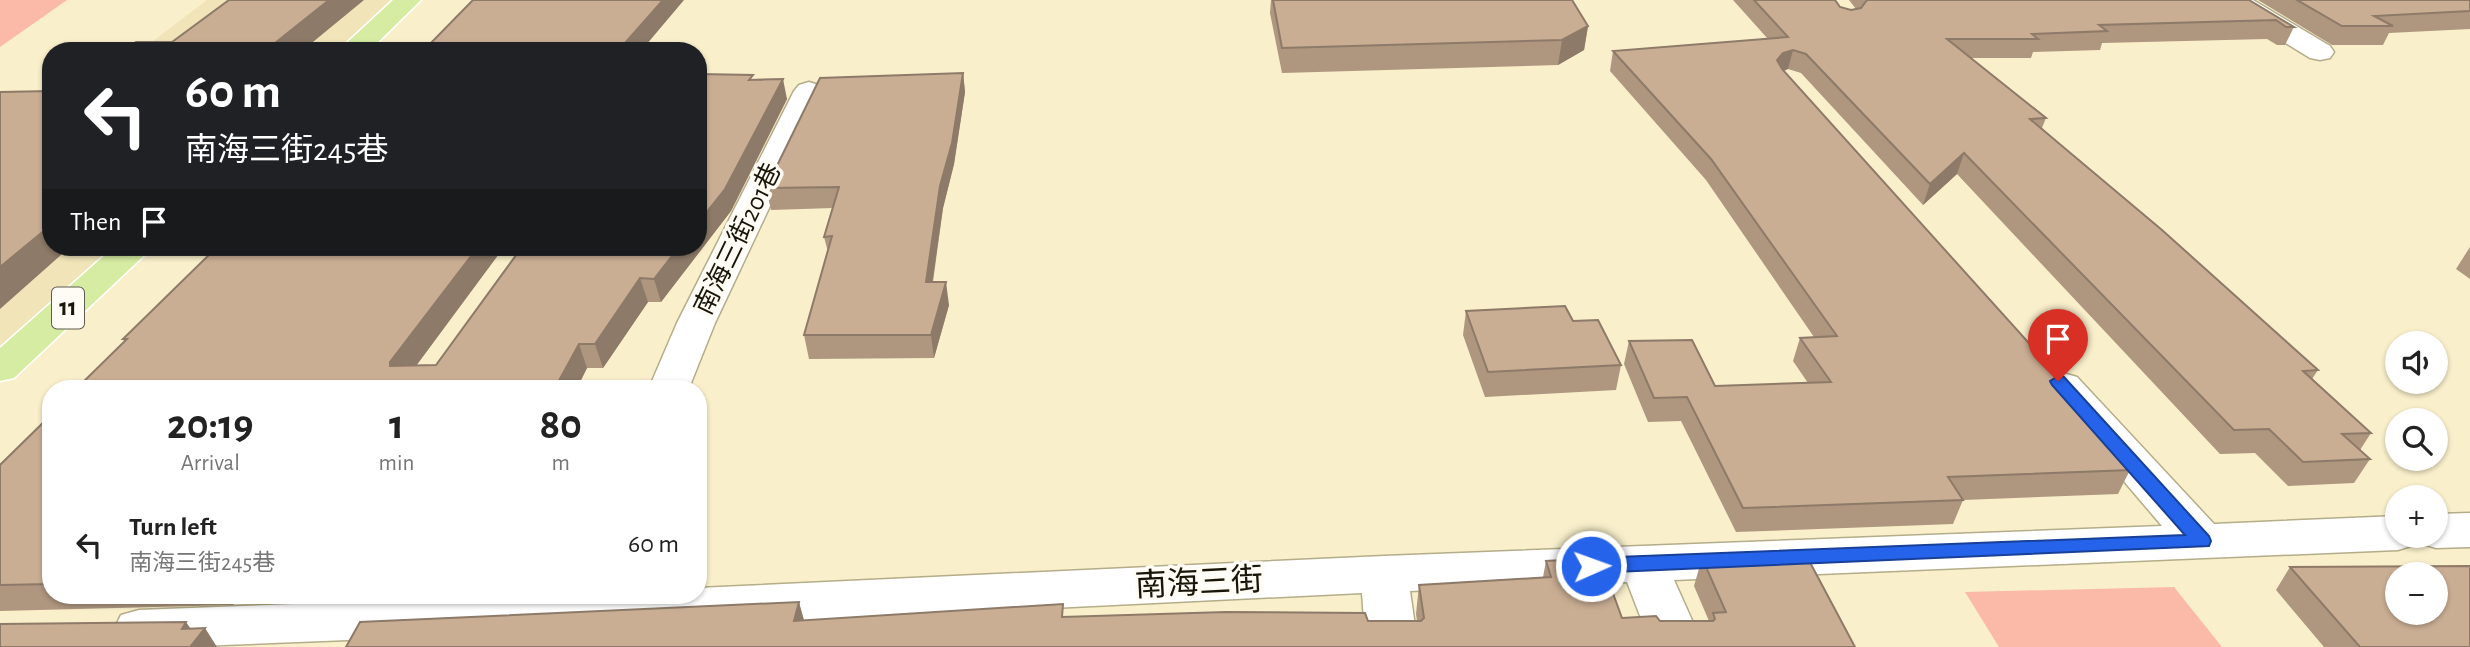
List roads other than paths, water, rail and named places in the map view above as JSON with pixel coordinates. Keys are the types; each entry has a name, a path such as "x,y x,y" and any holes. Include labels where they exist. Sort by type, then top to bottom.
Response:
{"main road":[{"path":"362,42 408,0"},
{"name":"11","path":"0,369 125,256"}],"street":[{"path":"2235,0 2320,52"},
{"name":"南海三街201巷","path":"672,380 696,323 809,91"},
{"path":"2037,357 2202,541"},
{"path":"2448,531 2470,530"},
{"name":"南海三街","path":"707,599 2385,534"},
{"path":"1643,564 1678,647"},
{"path":"1384,574 1392,647"},
{"name":"南海三街","path":"93,630 265,611 580,604"}]}
